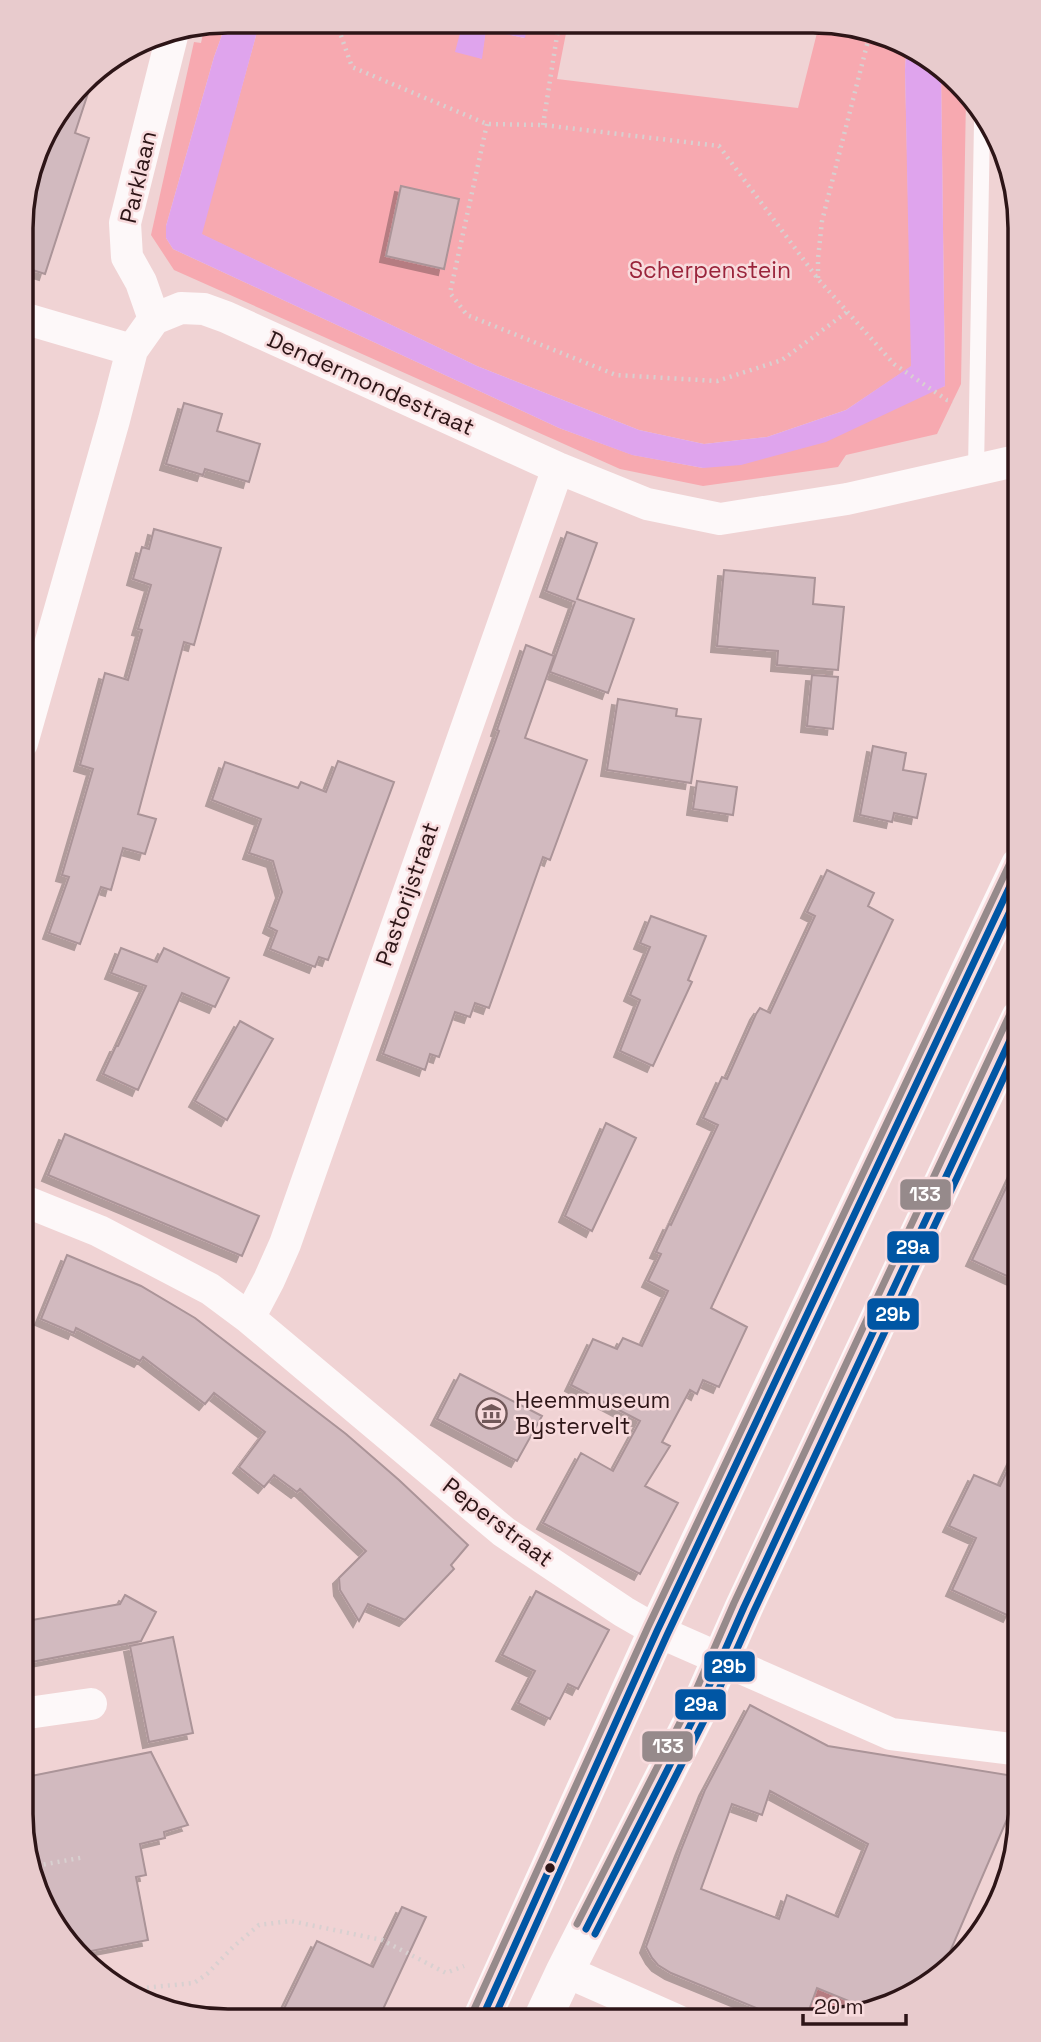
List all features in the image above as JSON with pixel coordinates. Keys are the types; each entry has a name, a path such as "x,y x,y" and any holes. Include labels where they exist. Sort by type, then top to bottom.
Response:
{"main road":[{"path":"486,2009 657,1631 1008,891"},
{"path":"547,2009 702,1702 1007,1045"}],"street":[{"name":"Parklaan","path":"154,319 141,282 127,257 125,223 170,43"},
{"name":"Dendermondestraat","path":"154,319 181,308 204,309 558,468 647,504 720,519 847,499 1008,463"},
{"path":"33,704 132,350 154,319"},
{"path":"33,321 132,350"},
{"name":"Pastorijstraat","path":"248,1318 285,1244 558,468"},
{"name":"Peperstraat","path":"33,1204 99,1231 210,1289 504,1532 657,1631 891,1734 1007,1748"},
{"path":"33,1712 91,1704"},
{"path":"565,1971 651,2009"}],"lane":[{"path":"976,470 982,132"}],"path":[{"path":"340,33 352,66 487,124 543,125 719,146 818,279 894,364 947,400"},
{"path":"543,125 557,33"},
{"path":"818,279 822,221 868,42"},
{"path":"487,124 450,293 467,315 616,375 717,381 782,360 848,312"},
{"path":"40,1865 85,1857"},
{"path":"142,1988 194,1983 260,1925 292,1921 382,1940 446,1973 515,1948"}],"green space":[{"path":"223,33 166,226 166,238 173,249 559,428 633,455 703,468 945,386 941,82 966,108 961,384 937,434 846,455 838,467 703,486 620,469 174,270 151,235 194,42 201,43 203,35"},
{"name":"Scherpenstein","path":"257,33 460,33 481,59 485,33 503,33 524,38 525,33 566,33 557,79 798,108 817,33 851,37 906,57 912,366 846,410 767,437 704,444 639,430 477,366 201,234"},
{"path":"817,1988 855,2004 826,2008 809,2009"}],"shaded area":[{"path":"223,33 257,33 202,234 477,366 639,430 704,444 767,437 846,410 911,366 906,57 941,82 945,386 826,442 741,465 703,468 632,455 559,428 173,249 166,238 166,226"},
{"path":"460,33 486,33 482,59 455,52"},
{"path":"501,33 526,33 525,38"}],"building":[{"path":"88,92 75,133 89,138 45,274 33,270 33,228 40,178 59,131"},
{"path":"401,186 459,199 444,269 386,256"},
{"path":"184,403 222,414 217,431 260,444 249,482 205,469 203,475 166,464"},
{"path":"154,529 221,548 194,645 184,642 138,814 156,819 145,854 123,848 111,890 101,887 80,944 49,933 69,877 62,875 93,769 80,765 105,673 128,680 142,630 138,629 151,585 133,579 142,547 149,549"},
{"path":"567,532 597,543 577,599 634,619 608,693 550,672 575,602 546,591"},
{"path":"724,570 815,578 813,604 844,607 838,670 777,665 778,651 717,646"},
{"path":"526,645 554,656 525,738 587,760 550,860 543,857 489,1008 475,1003 470,1017 455,1012 439,1057 430,1054 425,1070 383,1054 499,731 497,730"},
{"path":"812,675 838,677 833,729 807,726"},
{"path":"618,699 677,709 676,716 701,719 691,783 607,770"},
{"path":"873,746 906,753 903,770 926,774 917,818 894,813 892,822 860,815"},
{"path":"338,761 394,782 328,960 319,957 315,967 270,949 277,931 269,927 282,892 273,861 249,853 261,819 212,800 225,762 298,788 301,782 326,792"},
{"path":"697,781 737,787 733,815 693,809"},
{"path":"827,870 874,893 868,906 893,920 711,1308 747,1327 719,1387 703,1380 697,1394 690,1390 662,1442 670,1446 645,1486 678,1503 640,1574 543,1523 581,1453 613,1471 640,1421 571,1385 593,1339 617,1349 623,1338 642,1346 668,1291 648,1281 661,1254 656,1252 718,1125 703,1118 722,1077 727,1079 756,1014 760,1008 770,1013 815,916 807,912"},
{"path":"651,916 706,936 688,980 692,982 653,1066 620,1051 640,1000 630,995 650,947 640,943"},
{"path":"121,948 157,962 164,948 229,978 215,1007 182,993 138,1090 103,1074 146,986 111,973"},
{"path":"240,1021 273,1039 227,1120 195,1101"},
{"path":"606,1123 636,1138 592,1231 565,1216"},
{"path":"65,1134 259,1216 242,1256 48,1175"},
{"path":"1007,1185 1007,1276 972,1260"},
{"path":"67,1255 141,1286 195,1318 346,1434 468,1545 451,1565 454,1569 405,1620 368,1604 359,1621 340,1590 339,1578 366,1551 300,1489 297,1492 274,1475 264,1487 239,1467 265,1432 214,1393 205,1404 143,1357 140,1361 76,1328 74,1333 41,1319"},
{"name":"Heemmuseum Bystervelt","path":"460,1374 542,1416 517,1461 437,1419"},
{"path":"1007,1471 1007,1615 952,1590 976,1538 949,1526 974,1475 1000,1486"},
{"path":"536,1591 609,1630 578,1689 568,1684 550,1719 518,1703 535,1671 502,1655"},
{"path":"125,1595 156,1612 141,1641 33,1662 33,1620 120,1604"},
{"path":"173,1637 193,1733 149,1742 130,1646"},
{"path":"750,1705 828,1746 1007,1775 1007,1819 949,1953 921,1976 899,1989 855,2004 817,1988 809,2009 759,2009 671,1973 658,1965 646,1947 705,1790","holes":["770,1791 868,1844 838,1917 787,1895 779,1919 701,1889 732,1804 762,1815"]},
{"path":"151,1752 188,1825 164,1832 165,1838 140,1844 146,1875 136,1877 148,1940 89,1951 59,1911 40,1864 35,1839 33,1776"},
{"path":"402,1907 426,1917 383,2009 284,2009 317,1941 373,1967"}],"transit line":[{"name":"133","path":"474,2009 648,1627 1008,868"},
{"name":"29a","path":"486,2009 657,1631 1008,891"},
{"name":"29b","path":"498,2009 667,1635 1008,916"},
{"name":"133","path":"577,1924 693,1697 734,1603 1008,1019"},
{"name":"29a","path":"586,1929 702,1702 1007,1046"},
{"name":"29b","path":"595,1934 711,1707 1007,1070"}],"place":[{"name":"Heemmuseum Bystervelt","path":"492,1413"}]}
